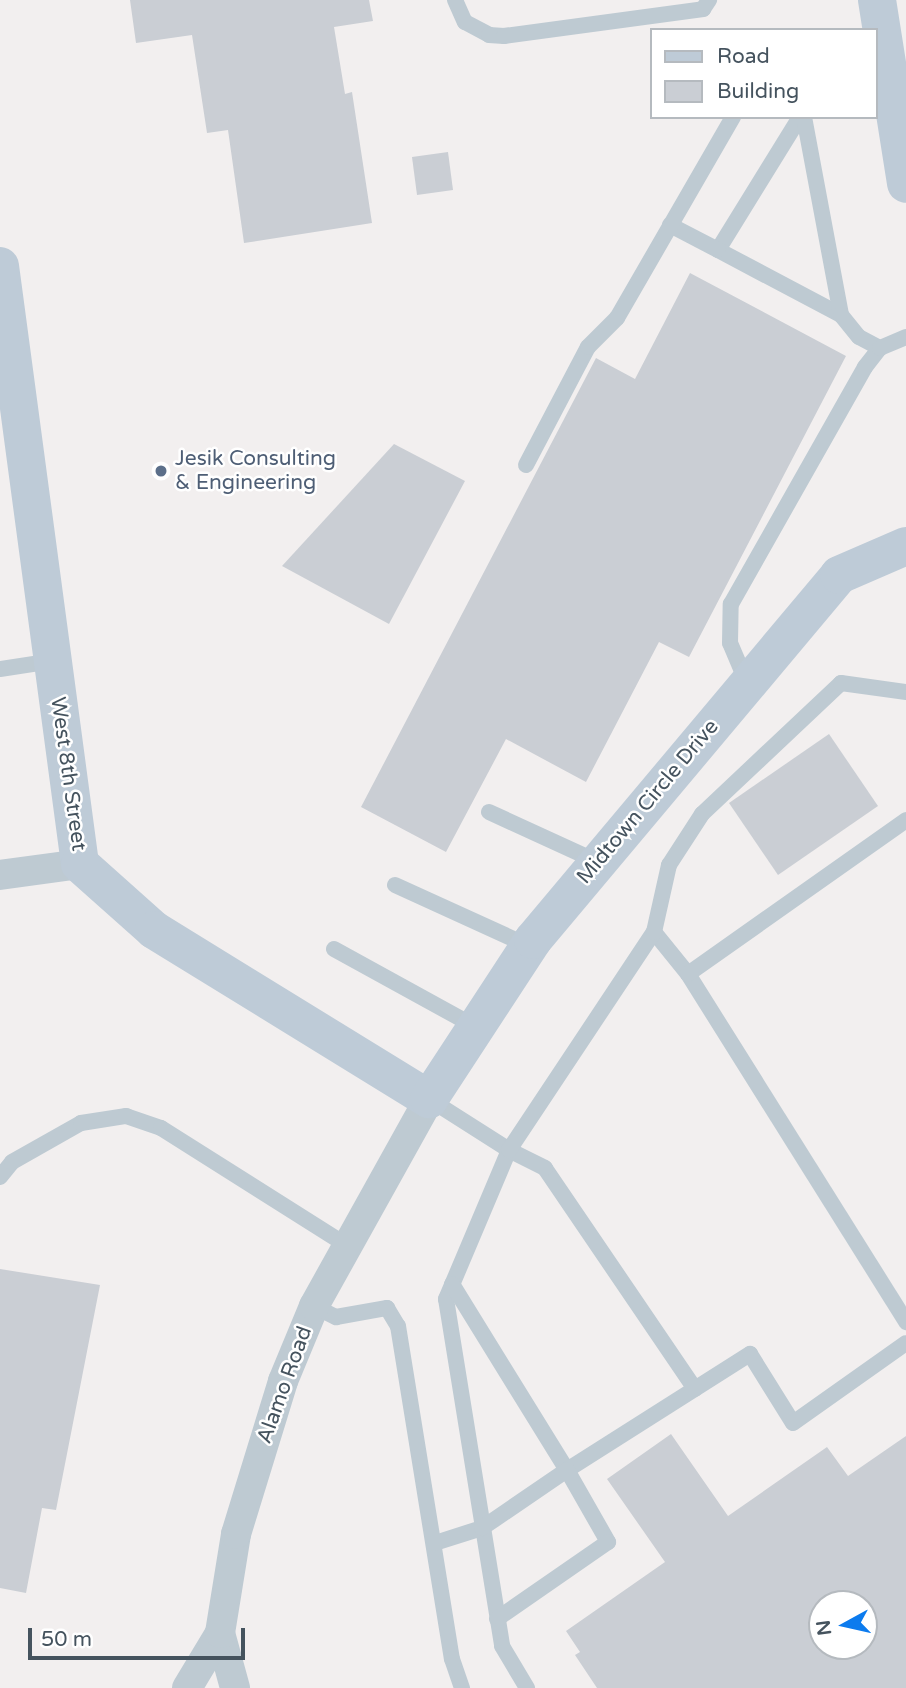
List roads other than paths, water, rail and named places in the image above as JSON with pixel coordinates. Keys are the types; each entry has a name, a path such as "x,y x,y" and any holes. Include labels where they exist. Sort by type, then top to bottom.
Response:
{"street":[{"path":"877,0 880,41 901,121 906,184"},
{"name":"West 8th Street","path":"2,290 80,864 155,930 429,1099"},
{"name":"Midtown Circle Drive","path":"429,1099 529,946 839,575 906,546"},
{"path":"0,875 80,864"},
{"name":"Alamo Road","path":"187,1688 220,1633 236,1534 283,1381 314,1306 429,1099"},
{"path":"220,1633 235,1688"}],"lane":[{"path":"456,0 465,22 489,35 503,36 703,9 709,0"},
{"path":"526,465 588,347 617,318 732,119"},
{"path":"718,250 801,119"},
{"path":"802,119 841,315"},
{"path":"670,225 841,315 859,337 880,348"},
{"path":"747,684 730,643 731,604 864,368 880,348 906,337"},
{"path":"0,669 53,661"},
{"path":"527,1688 502,1646 446,1299 509,1150 654,932 669,865 702,814 841,683 906,692"},
{"path":"489,812 598,862"},
{"path":"688,974 906,820"},
{"path":"395,885 529,946"},
{"path":"654,932 688,974 906,1322"},
{"path":"334,948 476,1027"},
{"path":"429,1099 509,1150 545,1168 695,1390"},
{"path":"0,1177 12,1162 80,1123 127,1116 161,1128 348,1246"},
{"path":"452,1284 567,1470 608,1542 497,1619"},
{"path":"314,1306 336,1317 387,1308 398,1326 452,1659 463,1688"},
{"path":"435,1543 482,1528 567,1470 750,1354 793,1423 906,1343"}],"place":[{"name":"Jesik Consulting & Engineering","path":"161,471"}]}
